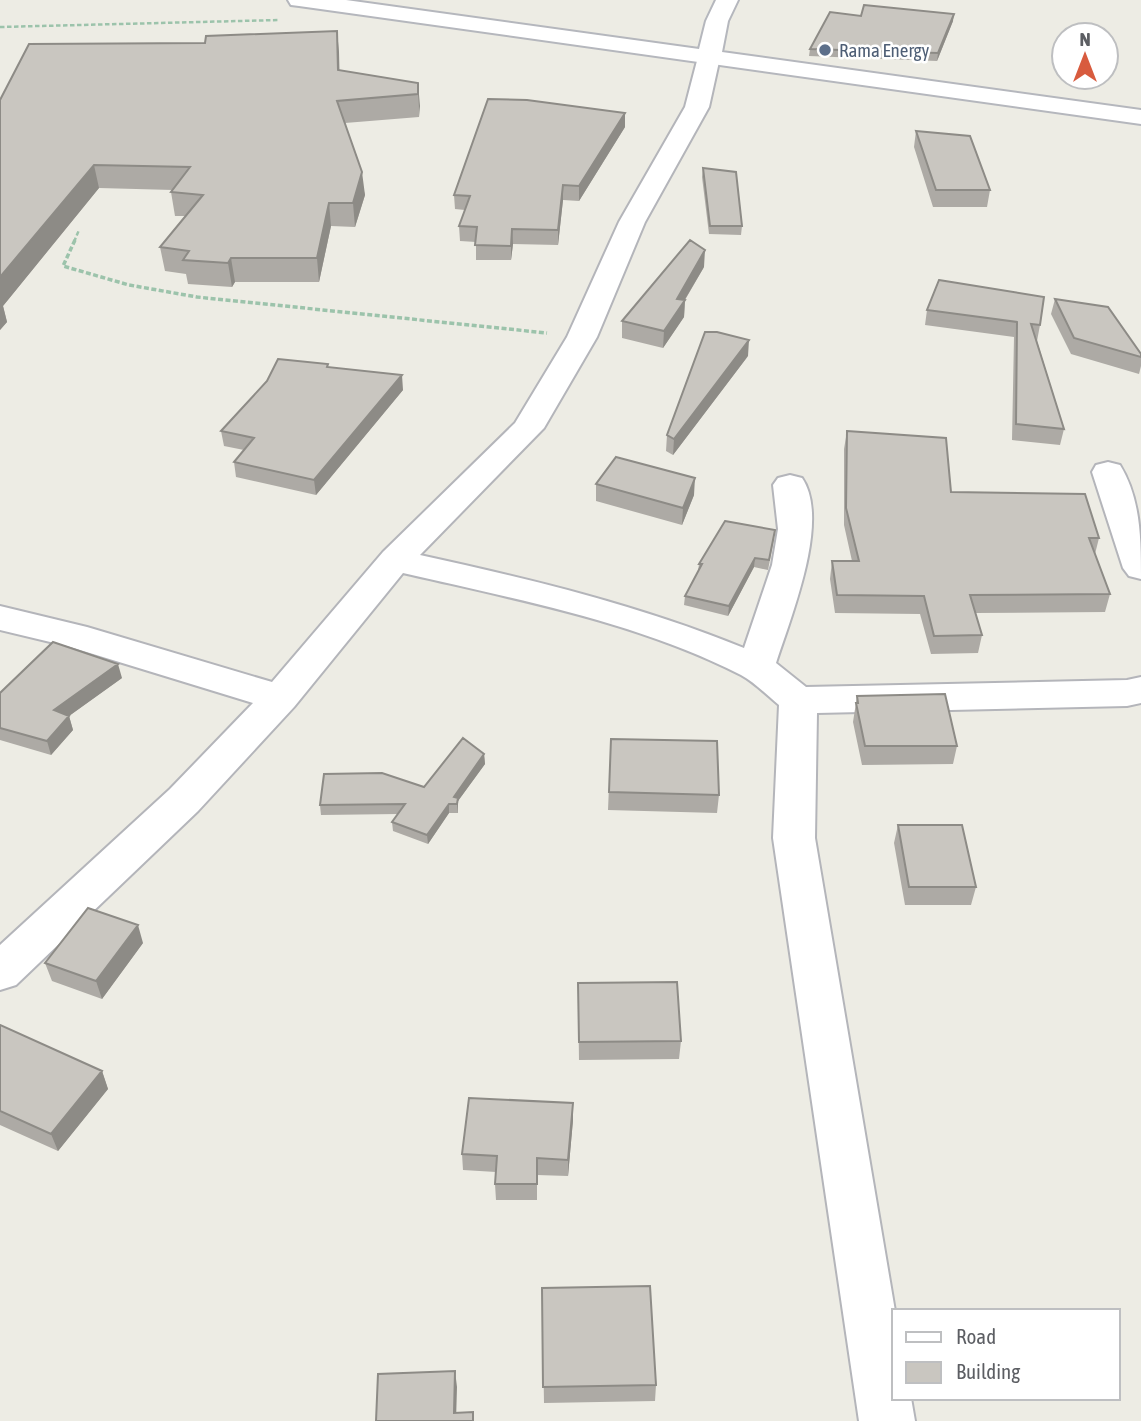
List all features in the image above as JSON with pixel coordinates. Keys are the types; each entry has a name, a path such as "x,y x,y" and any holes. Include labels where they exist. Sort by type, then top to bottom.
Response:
{"street":[{"path":"0,972 184,800 280,698 395,560 528,428 582,337 632,222 697,107 717,21 727,0"},
{"path":"295,10 709,57 1141,117"},
{"path":"1108,472 1141,568"},
{"path":"756,667 790,565 795,529 790,485"},
{"path":"395,560 535,592 666,630 756,667 798,700 1127,693 1141,690"},
{"path":"0,618 74,636 280,698"},
{"path":"798,700 794,838 887,1421"}],"path":[{"path":"0,27 295,10"},
{"path":"79,230 63,266 103,281 184,295 423,317 582,337"}],"building":[{"path":"864,5 954,14 938,53 810,49 830,12 861,16"},
{"path":"337,31 338,70 418,83 418,94 337,101 362,172 353,203 329,203 317,258 231,258 228,263 183,260 189,251 160,247 203,195 171,192 190,167 94,165 0,277 0,100 29,44 205,43 206,36"},
{"path":"488,99 527,100 625,113 579,186 563,185 558,230 512,229 511,246 475,245 477,227 459,226 470,196 454,195"},
{"path":"916,131 970,136 990,190 936,190"},
{"path":"703,168 736,172 742,226 710,226"},
{"path":"690,240 705,250 677,299 685,300 664,331 622,321"},
{"path":"939,280 1044,297 1040,325 1031,324 1064,429 1016,424 1017,322 927,310"},
{"path":"1055,299 1108,307 1141,357 1074,338"},
{"path":"705,332 717,332 749,340 674,439 667,435"},
{"path":"278,359 402,375 314,480 234,462 254,438 221,431 267,381"},
{"path":"847,431 946,438 951,492 1085,494 1099,538 1089,538 1110,594 970,595 982,635 934,636 924,596 837,595 832,561 859,561 846,508"},
{"path":"616,457 695,478 683,508 596,484"},
{"path":"725,521 775,530 769,560 755,558 729,606 685,596 702,564 699,564"},
{"path":"53,642 118,664 54,710 69,716 47,741 0,728 0,693"},
{"path":"945,694 957,746 865,746 857,696"},
{"path":"463,738 484,754 454,797 458,798 457,804 449,804 427,835 392,822 405,804 320,805 324,774 382,773 424,787"},
{"path":"611,739 717,741 719,795 609,792"},
{"path":"898,825 962,825 976,887 909,887"},
{"path":"88,908 138,925 96,981 45,963"},
{"path":"677,982 681,1041 579,1042 578,983"},
{"path":"0,1025 102,1071 51,1134 0,1111"},
{"path":"469,1098 573,1103 568,1160 537,1158 537,1184 495,1184 497,1156 462,1154"},
{"path":"650,1286 656,1385 543,1387 542,1288"},
{"path":"455,1371 454,1413 473,1412 473,1421 376,1421 378,1374"}],"place":[{"name":"Rama Energy","path":"825,50"}]}
